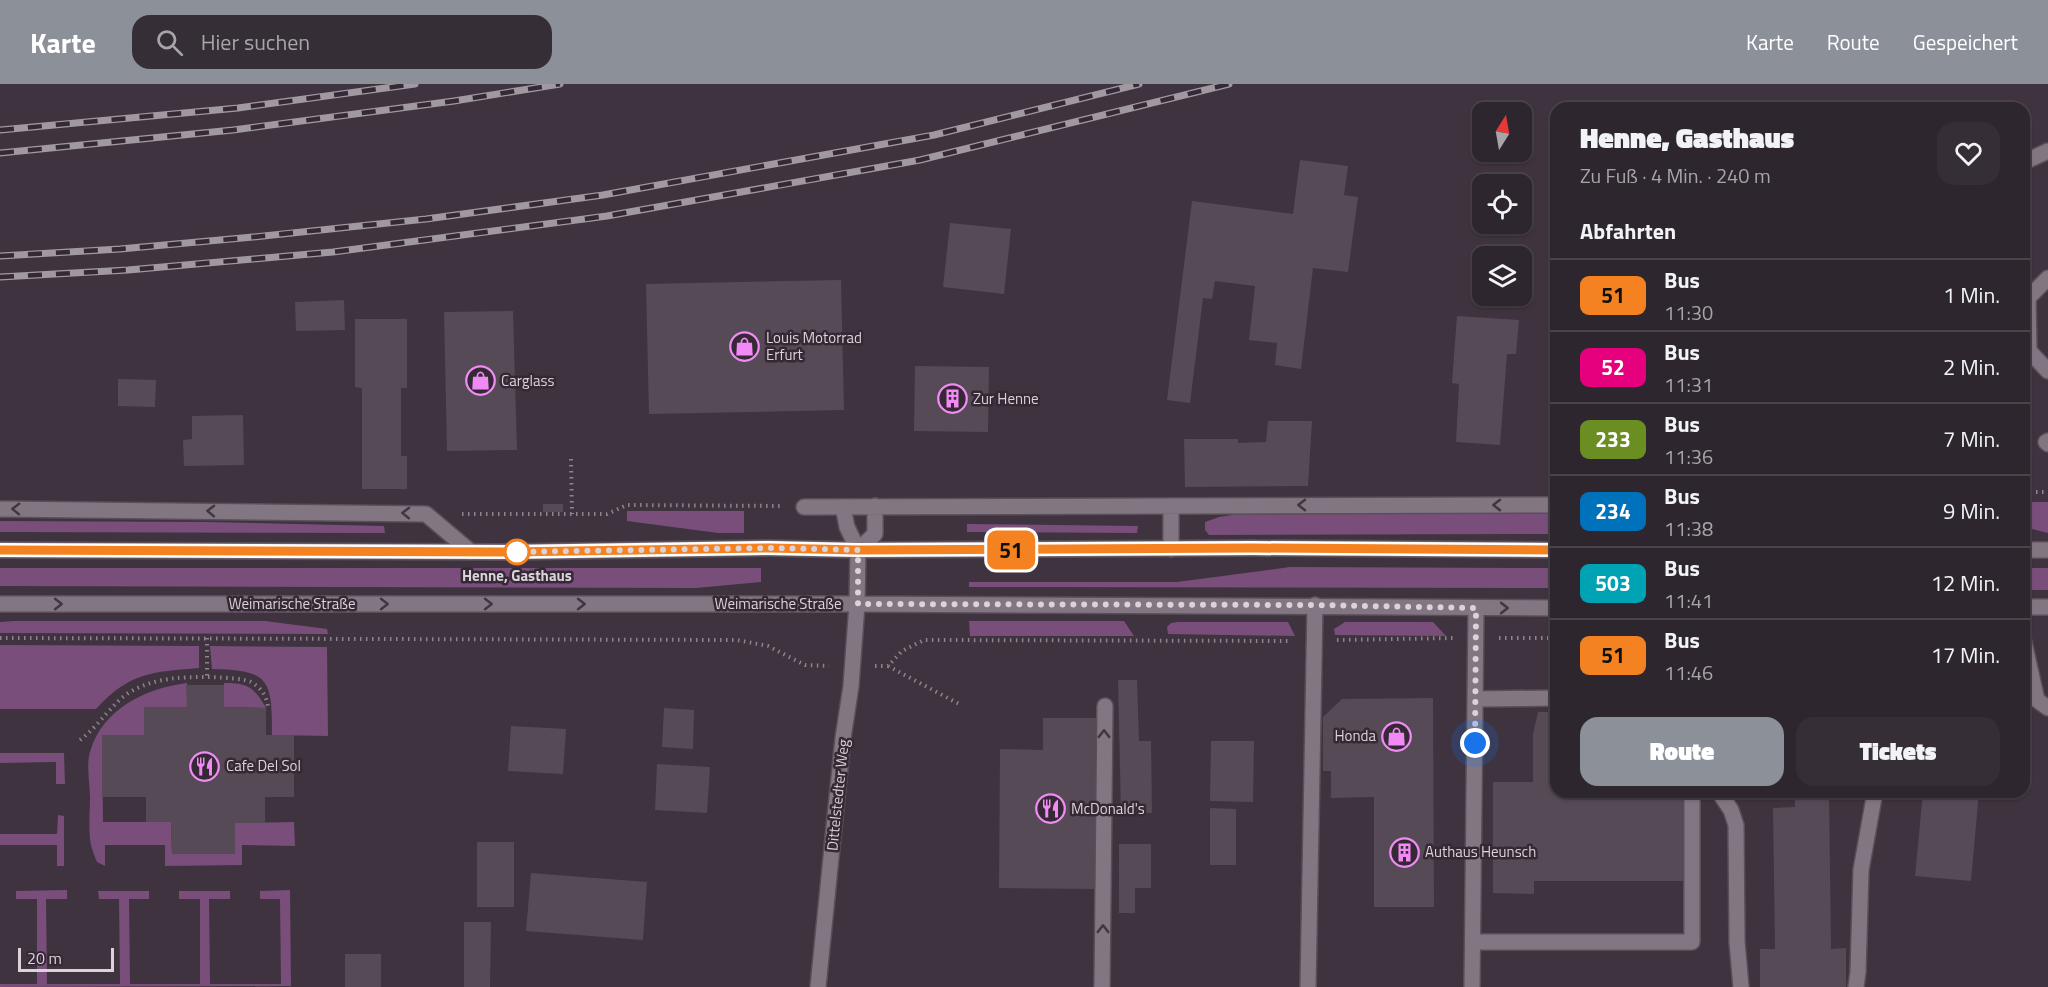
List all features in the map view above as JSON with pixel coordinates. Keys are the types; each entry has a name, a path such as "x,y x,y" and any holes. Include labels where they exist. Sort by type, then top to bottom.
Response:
{"main road":[{"path":"2030,159 2048,151"},
{"path":"2030,294 2048,278"},
{"path":"2030,352 2048,371"},
{"path":"804,507 1550,505"},
{"path":"858,550 874,534 875,506"},
{"path":"1171,506 1171,549"},
{"path":"843,507 847,527 858,550"},
{"path":"0,509 426,514 471,552"},
{"path":"0,550 471,552 770,548 1550,550"},
{"name":"Dittelstedter Weg","path":"818,987 853,667 858,604 858,550"},
{"path":"2030,550 2048,550"},
{"name":"Weimarische Straße","path":"0,604 1315,605 1550,608"},
{"path":"1308,987 1315,605"},
{"path":"2030,607 2048,607"},
{"path":"1472,987 1476,608"},
{"path":"2030,669 2037,700 2048,708"},
{"path":"1476,699 1550,698"},
{"path":"1102,987 1104,706"},
{"path":"1473,942 1692,942 1692,798"},
{"path":"1723,798 1731,810 1736,825 1737,942 1741,987"},
{"path":"1856,987 1861,870 1874,798"}],"path":[{"path":"571,459 572,514"},
{"path":"2030,492 2048,492"},
{"path":"426,514 607,514 627,505 804,507"},
{"path":"0,638 737,640 768,646 806,665 888,666 958,704"},
{"path":"207,638 207,678"},
{"path":"888,666 902,651 924,640 1315,641 1550,638"},
{"path":"80,740 93,730 126,694 140,687 171,678 238,679 251,682 264,694 268,708"}],"shaded area":[{"path":"2030,502 2048,502 2048,533 2030,528"},
{"path":"627,511 744,511 744,533 718,533 627,521"},
{"path":"1550,511 1550,534 1209,535 1205,530 1205,522 1238,514"},
{"path":"0,521 384,526 385,533 0,532"},
{"path":"967,524 1138,526 1137,533 967,532"},
{"path":"1290,567 1550,568 1550,588 969,587 969,582 1177,582"},
{"path":"0,568 761,568 761,582 696,588 0,586"},
{"path":"2030,568 2048,568 2048,590 2030,590"},
{"path":"265,621 327,629 328,634 0,633 0,622"},
{"path":"969,621 1124,621 1134,636 970,636"},
{"path":"1288,622 1295,636 1168,634 1167,627 1171,623"},
{"path":"1345,622 1433,622 1446,636 1335,635 1334,629"},
{"path":"0,645 199,646 199,668 143,676 120,688 96,709 0,709"},
{"path":"210,646 327,647 328,736 272,735 271,702 264,682 246,672 212,669"},
{"path":"187,683 187,707 144,707 144,735 102,735 103,822 171,822 172,854 234,854 235,823 294,822 295,846 242,845 242,865 165,866 165,845 105,845 105,866 97,862 91,847 90,833 88,763 96,737 104,724 128,703 156,690"},
{"path":"224,683 245,685 258,695 266,708 224,707"},
{"path":"0,753 64,753 65,784 56,784 56,762 0,763"},
{"path":"58,815 64,816 64,866 57,866 57,845 0,845 0,834 57,834"},
{"path":"67,890 67,899 46,899 47,984 120,984 119,899 99,899 98,891 149,891 149,899 129,899 130,984 200,984 200,899 179,899 179,891 230,891 230,899 209,899 210,984 281,984 280,899 260,899 260,891 290,890 291,986 0,987 0,984 37,984 37,899 16,899 16,891"}],"building":[{"path":"1300,160 1348,166 1344,195 1358,197 1348,272 1313,268 1301,369 1275,365 1277,343 1249,340 1255,286 1215,281 1212,299 1203,298 1190,403 1167,400 1192,201 1293,214"},
{"path":"950,223 1011,229 1004,294 943,287"},
{"path":"841,280 844,410 649,414 646,284"},
{"path":"344,300 345,330 296,331 295,302"},
{"path":"513,311 517,450 447,451 444,312"},
{"path":"1457,316 1519,320 1516,354 1507,354 1500,445 1456,442 1459,384 1452,383"},
{"path":"355,319 407,319 407,388 401,388 401,456 407,456 407,489 362,489 362,388 355,387"},
{"name":"Zur Henne","path":"915,366 989,367 988,432 914,431"},
{"path":"118,379 156,380 155,407 118,406"},
{"path":"243,415 244,465 184,466 183,440 192,439 192,416"},
{"path":"1268,421 1312,421 1308,486 1185,487 1184,439 1238,439 1238,443 1266,442"},
{"path":"543,504 563,504 563,512 543,512"},
{"path":"1118,680 1137,680 1139,741 1151,741 1152,813 1121,813"},
{"path":"186,685 224,685 224,707 266,708 266,735 294,735 294,797 265,797 265,823 235,823 235,854 172,854 171,822 146,822 146,797 102,797 102,735 144,735 144,707 187,707"},
{"name":"Authaus Heunsch","path":"1433,698 1434,907 1374,907 1374,797 1331,798 1331,771 1323,771 1323,717 1342,699"},
{"path":"664,708 694,710 693,749 662,747"},
{"path":"1538,712 1550,712 1550,798 1683,798 1683,881 1534,881 1534,894 1493,893 1493,782 1533,782 1533,734"},
{"path":"1043,718 1097,718 1095,889 999,888 1000,749 1043,750"},
{"path":"511,726 566,729 563,774 508,771"},
{"path":"1211,741 1254,741 1253,802 1210,801"},
{"path":"657,764 710,767 707,813 655,810"},
{"path":"1795,798 1829,798 1831,949 1846,948 1846,987 1760,987 1760,949 1775,949 1773,808 1795,807"},
{"path":"1922,798 1978,798 1971,881 1915,876"},
{"path":"1210,808 1236,809 1236,865 1210,865"},
{"path":"477,842 514,842 514,907 477,907"},
{"path":"1119,844 1151,844 1151,888 1135,888 1135,913 1119,913"},
{"path":"531,873 647,882 643,940 526,931"},
{"path":"464,922 491,922 490,987 464,987"},
{"path":"345,954 381,954 381,987 345,987"}],"railway":[{"path":"0,130 238,108 415,84"},
{"path":"0,153 233,130 454,101 560,84"},
{"path":"0,256 120,249 253,237 426,219 603,195 934,135 1139,84"},
{"path":"0,277 128,270 333,252 607,216 920,160 1229,84"}],"bus line":[{"name":"51","path":"0,550 509,552 770,548 1550,550"}],"place":[{"name":"Louis Motorrad Erfurt","path":"745,347"},
{"name":"Carglass","path":"480,381"},
{"name":"Zur Henne","path":"952,399"},
{"name":"Henne, Gasthaus","path":"517,552"},
{"name":"Honda","path":"1397,736"},
{"name":"Cafe Del Sol","path":"205,766"},
{"name":"McDonald's","path":"1050,809"},
{"name":"Authaus Heunsch","path":"1404,852"}],"route":[{"path":"517,552 509,552 770,548 858,550 858,604 1315,605 1476,608 1475,743"}]}
